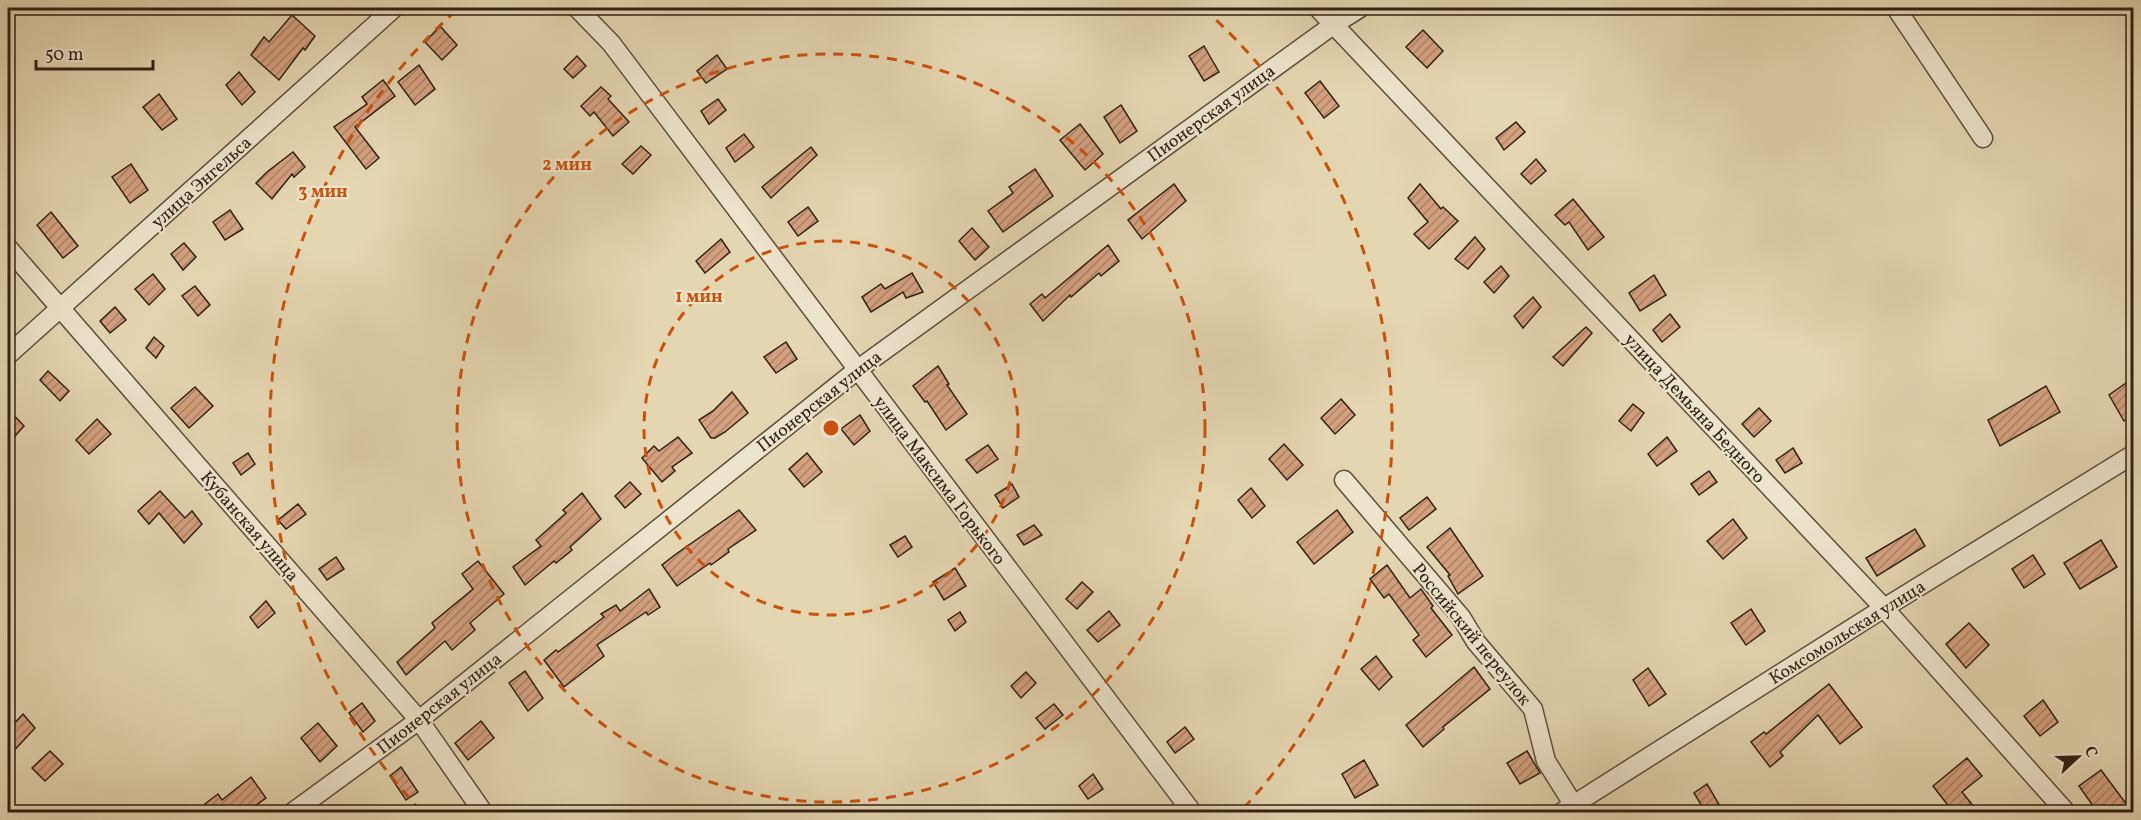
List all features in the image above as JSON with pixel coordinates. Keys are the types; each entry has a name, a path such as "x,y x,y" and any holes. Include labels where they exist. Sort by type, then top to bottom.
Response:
{"street":[{"name":"улица Энгельса","path":"8,355 394,8"},
{"name":"улица Максима Горького","path":"577,8 611,43 1192,813"},
{"name":"улица Демьяна Бедного","path":"1318,8 1884,608 2066,813"},
{"name":"Пионерская улица","path":"292,813 419,720 856,370 1360,8"},
{"path":"1896,8 1983,138"},
{"name":"Кубанская улица","path":"8,248 419,720 483,813"},
{"name":"Комсомольская улица","path":"1567,808 2133,454"},
{"name":"Российский переулок","path":"1344,480 1461,617 1476,642 1533,709 1546,761 1567,808"}],"building":[{"path":"292,15 315,36 279,80 251,55 264,37 269,42"},
{"path":"440,26 457,45 442,60 425,42"},
{"path":"1423,30 1443,51 1427,68 1406,47"},
{"path":"1204,46 1219,72 1204,81 1189,56"},
{"path":"717,55 727,69 706,83 697,71"},
{"path":"577,56 586,66 573,78 564,69"},
{"path":"419,65 435,89 415,105 398,82"},
{"path":"239,72 255,92 242,105 226,85"},
{"path":"383,80 395,96 355,127 379,158 366,169 334,127 367,104 362,97"},
{"path":"1320,81 1339,106 1324,118 1305,93"},
{"path":"601,87 611,96 608,99 629,122 613,136 594,112 590,116 581,106"},
{"path":"159,94 177,119 162,130 143,107"},
{"path":"718,99 726,110 709,124 701,111"},
{"path":"1121,105 1137,131 1120,143 1104,117"},
{"path":"1516,122 1525,132 1504,150 1496,138"},
{"path":"1080,124 1103,154 1085,170 1060,140"},
{"path":"744,134 754,147 735,162 726,148"},
{"path":"641,146 651,155 633,174 622,164"},
{"path":"811,147 817,155 771,198 762,187"},
{"path":"293,152 305,167 294,177 292,174 272,199 256,183"},
{"path":"1536,159 1546,171 1531,184 1521,174"},
{"path":"131,164 148,190 130,203 112,177"},
{"path":"1035,169 1053,196 1003,232 988,211 1013,193 1009,187"},
{"path":"1174,184 1186,201 1142,239 1128,220"},
{"path":"1420,184 1441,209 1443,207 1458,221 1429,249 1414,234 1428,222 1408,198"},
{"path":"1573,199 1604,237 1588,250 1569,222 1565,225 1555,215"},
{"path":"808,207 818,221 798,236 788,222"},
{"path":"230,210 243,229 225,240 213,222"},
{"path":"51,212 78,246 63,258 37,225"},
{"path":"972,228 989,247 975,260 959,241"},
{"path":"1475,237 1485,249 1468,269 1455,259"},
{"path":"721,239 730,252 705,273 696,261"},
{"path":"184,243 196,257 183,270 171,254"},
{"path":"1108,245 1119,261 1101,276 1099,273 1071,297 1070,295 1043,321 1030,304 1042,294 1045,298"},
{"path":"1501,266 1509,276 1494,293 1484,282"},
{"path":"912,273 923,292 906,298 903,292 871,312 862,297 881,284 885,289"},
{"path":"153,274 165,289 149,305 135,289"},
{"path":"1654,275 1666,295 1640,311 1629,293"},
{"path":"195,286 210,305 198,316 182,296"},
{"path":"1533,297 1541,307 1523,328 1514,316"},
{"path":"115,307 126,320 110,333 100,321"},
{"path":"1670,314 1680,327 1662,342 1653,330"},
{"path":"1586,327 1592,333 1563,366 1553,357"},
{"path":"154,337 164,346 156,358 146,348"},
{"path":"786,342 797,359 776,373 764,357"},
{"path":"938,366 949,384 947,385 967,414 946,430 927,401 925,402 913,386"},
{"path":"48,371 69,391 60,401 40,380"},
{"path":"2126,383 2133,396 2133,415 2124,421 2109,395"},
{"path":"2046,386 2060,412 2000,446 1988,420"},
{"path":"195,387 213,406 189,428 171,408"},
{"path":"732,392 748,413 725,432 711,438 699,420 713,411"},
{"path":"1341,399 1355,415 1335,434 1321,418"},
{"path":"1633,404 1644,413 1631,431 1619,421"},
{"path":"1759,408 1771,421 1754,437 1742,424"},
{"path":"8,409 24,426 8,444"},
{"path":"860,415 870,431 854,445 841,429"},
{"path":"97,419 111,434 89,454 76,440"},
{"path":"678,437 692,453 672,467 675,471 662,482 642,458 654,446 659,451"},
{"path":"1667,437 1677,451 1657,466 1648,454"},
{"path":"1284,444 1303,465 1287,480 1269,459"},
{"path":"988,445 998,459 977,473 966,460"},
{"path":"1793,448 1802,463 1785,473 1776,460"},
{"path":"248,453 255,464 241,475 233,463"},
{"path":"807,453 822,472 804,487 789,469"},
{"path":"1709,471 1717,482 1699,495 1691,484"},
{"path":"630,482 641,494 625,508 615,496"},
{"path":"1012,484 1019,497 1003,508 995,495"},
{"path":"1251,488 1265,506 1252,518 1238,500"},
{"path":"160,491 185,518 192,511 202,524 184,543 159,513 149,524 138,511"},
{"path":"582,493 601,519 570,547 572,550 556,563 554,561 525,585 513,567 541,546 536,540 566,513 563,510"},
{"path":"1427,497 1436,509 1409,530 1400,518"},
{"path":"298,504 306,514 286,529 278,520"},
{"path":"739,510 756,530 728,549 729,552 711,565 710,563 677,586 662,565"},
{"path":"1337,510 1353,532 1314,564 1297,542"},
{"path":"1733,519 1747,538 1723,559 1707,541"},
{"path":"1034,525 1042,535 1024,545 1017,535"},
{"path":"1450,528 1483,576 1458,594 1448,576 1450,575 1427,547"},
{"path":"1915,529 1925,546 1877,576 1866,558"},
{"path":"905,536 912,547 898,557 890,545"},
{"path":"2101,540 2117,567 2080,589 2064,563"},
{"path":"2033,555 2045,574 2024,588 2012,569"},
{"path":"336,557 344,569 327,580 319,569"},
{"path":"478,561 504,594 470,623 475,630 452,650 445,641 406,675 397,662 435,628 432,623 473,589 462,574"},
{"path":"1387,565 1410,598 1421,589 1433,606 1431,608 1452,635 1426,657 1413,640 1419,635 1389,594 1384,598 1370,579"},
{"path":"955,568 966,586 944,600 933,582"},
{"path":"1082,582 1093,592 1077,609 1066,599"},
{"path":"649,589 660,607 648,615 646,612 597,645 604,656 564,687 544,660 604,617 601,614 616,605 620,611"},
{"path":"266,601 275,613 258,628 250,617"},
{"path":"1751,609 1765,631 1746,645 1731,623"},
{"path":"1109,611 1120,625 1098,642 1087,630"},
{"path":"960,612 966,622 955,631 948,620"},
{"path":"1969,623 1989,645 1966,668 1946,644"},
{"path":"1376,656 1392,677 1379,690 1361,669"},
{"path":"1474,667 1490,689 1443,727 1444,729 1423,747 1406,725"},
{"path":"1648,668 1666,694 1649,706 1633,680"},
{"path":"525,671 543,698 528,711 509,683"},
{"path":"1026,672 1036,683 1021,698 1011,686"},
{"path":"1829,684 1862,727 1840,744 1818,715 1780,752 1783,756 1770,767 1751,742 1764,732 1766,734"},
{"path":"2043,700 2058,722 2040,736 2024,716"},
{"path":"362,703 375,721 363,732 349,713"},
{"path":"1054,704 1063,715 1045,729 1036,718"},
{"path":"23,714 35,728 8,757 8,730"},
{"path":"481,721 494,738 468,760 455,743"},
{"path":"318,723 337,746 320,762 301,738"},
{"path":"1185,727 1194,739 1175,753 1167,742"},
{"path":"50,751 63,764 45,781 32,768"},
{"path":"1527,751 1540,773 1520,784 1507,763"},
{"path":"1967,758 1982,776 1962,792 1979,813 1954,813 1933,786"},
{"path":"1364,760 1378,785 1355,798 1342,774"},
{"path":"401,767 418,792 406,800 390,776"},
{"path":"2101,770 2133,813 2098,813 2079,786"},
{"path":"1093,774 1103,789 1088,799 1079,786"},
{"path":"251,777 266,798 245,813 207,813 209,811 205,804 218,794 222,800"},
{"path":"1707,784 1724,813 1706,813 1694,793"}]}
